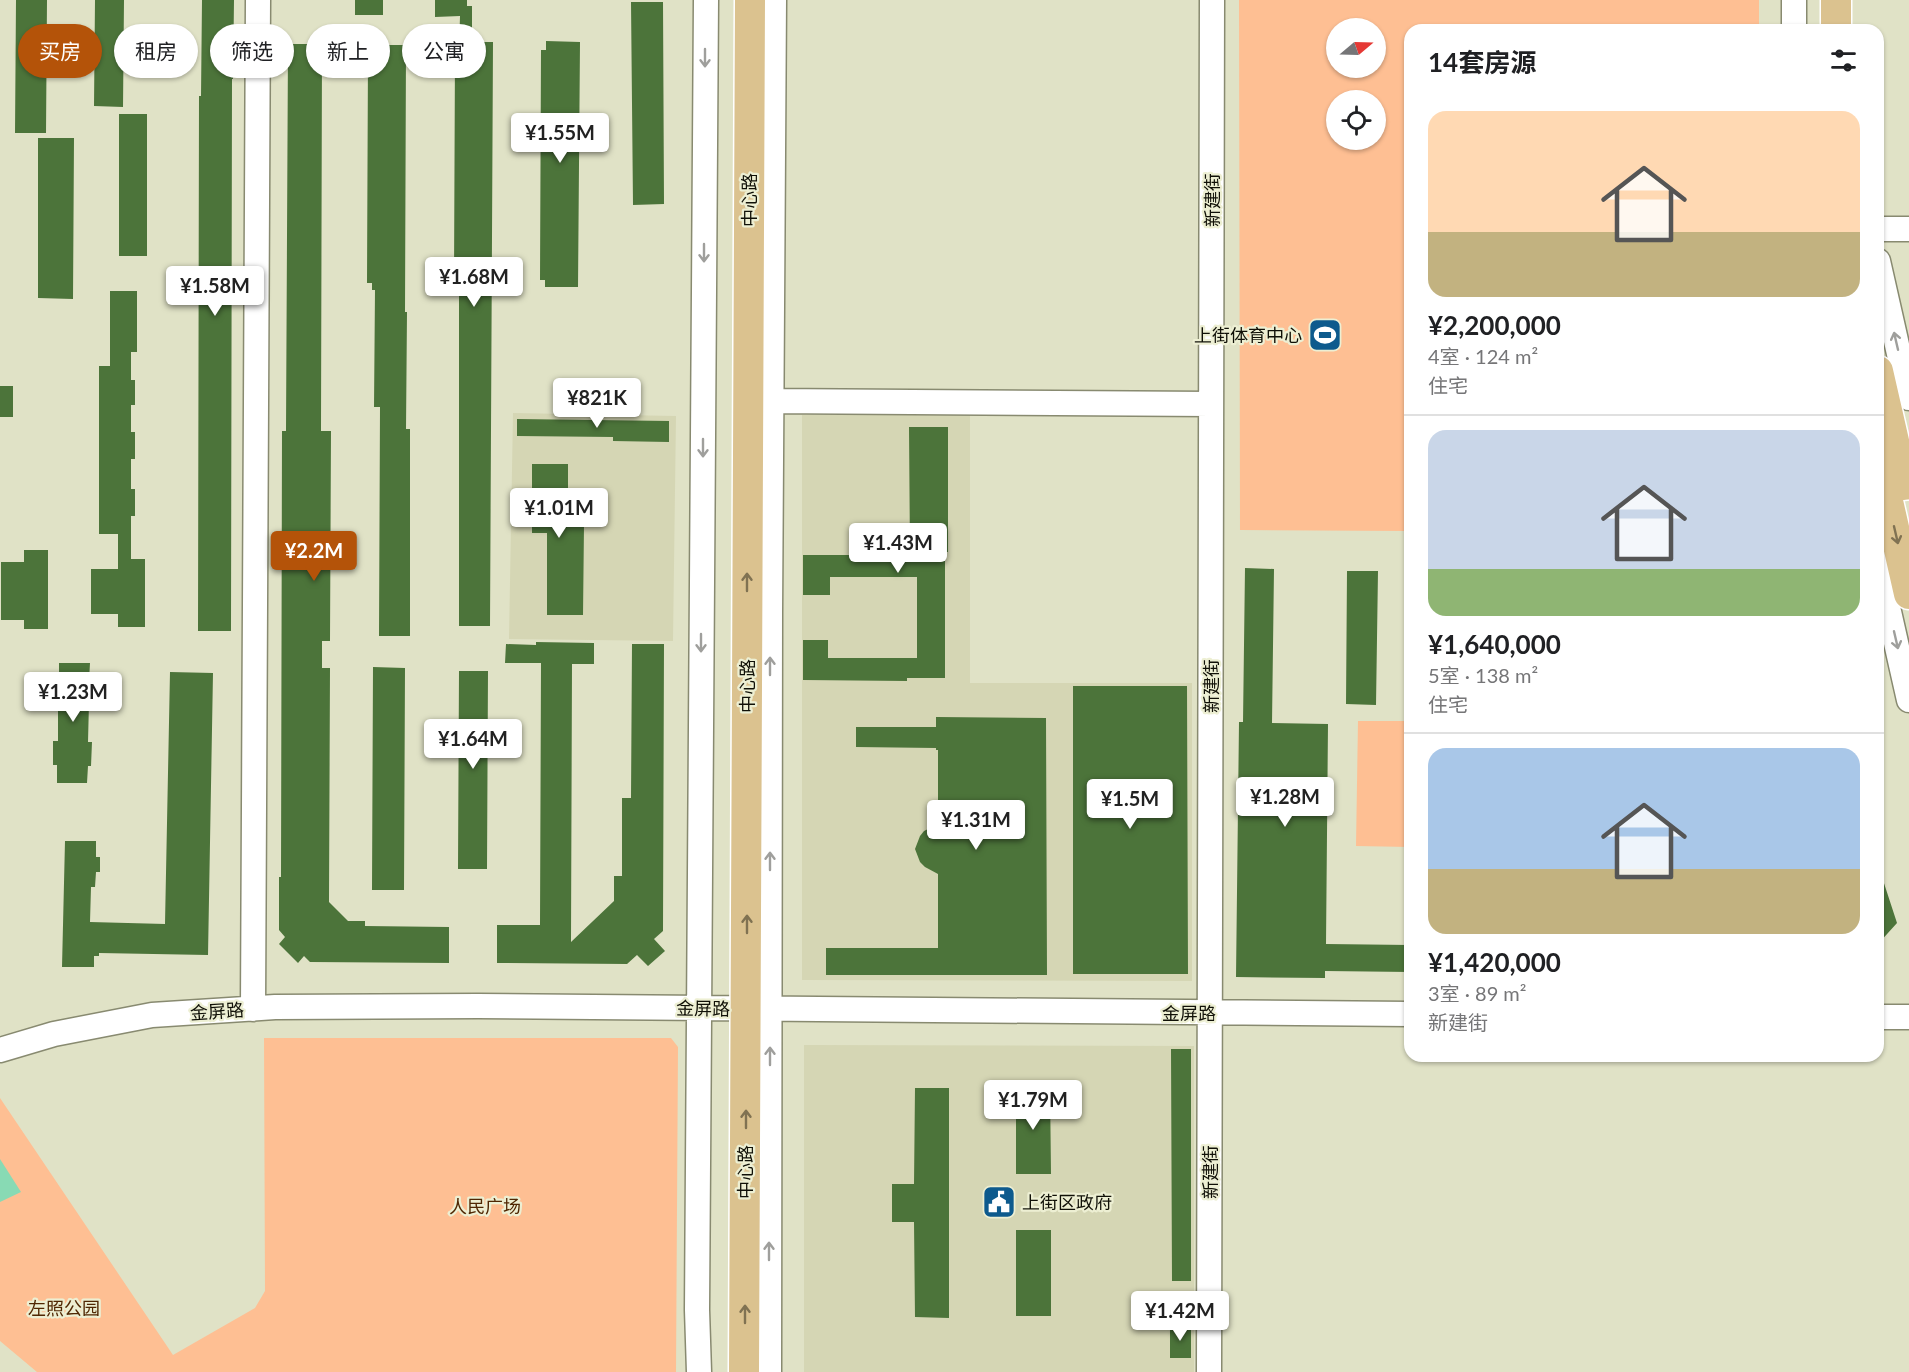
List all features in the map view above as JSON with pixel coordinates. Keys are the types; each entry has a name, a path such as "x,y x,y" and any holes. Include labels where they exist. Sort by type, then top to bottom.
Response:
{"main road":[{"name":"中心路","path":"730,0 735,1009 744,1372"},
{"name":"中心路","path":"724,1372 735,1009 750,0"},
{"path":"1817,0 1817,24"},
{"path":"1836,0 1836,24"},
{"path":"1884,398 1909,508"},
{"path":"1884,484 1909,594"}],"street":[{"path":"253,1009 258,0"},
{"path":"706,0 735,1009 769,1372"},
{"path":"699,1372 697,1298 735,1009 771,402 774,0"},
{"name":"新建街","path":"1209,1372 1212,0"},
{"path":"1794,0 1794,24"},
{"path":"1849,24 1850,0"},
{"path":"1884,229 1909,229"},
{"path":"1884,288 1909,398"},
{"path":"771,402 1212,404"},
{"path":"1884,590 1909,700"},
{"name":"金屏路","path":"3,1049 65,1032 152,1015 253,1009 478,1006 1404,1014"},
{"path":"1884,1017 1909,1017"}],"shaded area":[{"path":"513,413 676,416 673,641 509,639"},
{"path":"802,415 970,415 970,683 1192,683 1192,981 802,980"},
{"name":"上街区政府","path":"804,1045 1194,1046 1194,1372 804,1372"},
{"path":"0,1159 21,1192 0,1202"}],"green space":[{"name":"上街体育中心","path":"1239,0 1759,0 1759,24 1404,24 1404,531 1240,530"},
{"path":"1358,721 1404,721 1404,847 1356,846"},
{"name":"人民广场","path":"264,1038 671,1038 678,1047 676,1372 37,1372 0,1341 0,1098 173,1355 255,1308 265,1291"}],"building":[{"path":"16,0 47,0 47,24 18,24 18,78 46,78 46,133 15,133"},
{"path":"95,0 124,0 124,24 114,24 114,78 123,78 123,107 94,106 94,78 102,78 102,24 95,24"},
{"path":"202,0 234,0 234,24 210,24 210,78 233,78 231,631 198,631 199,96 201,96"},
{"path":"355,0 383,0 383,15 355,15"},
{"path":"435,0 467,0 467,6 472,6 472,24 460,24 460,16 435,17"},
{"path":"631,2 663,2 664,204 633,205"},
{"path":"546,41 580,42 578,287 545,287 545,280 540,280 541,50 546,50"},
{"path":"486,42 493,42 490,626 459,626 459,280 454,280 455,78 486,78"},
{"path":"294,44 306,44 306,78 322,78 321,431 331,431 330,641 322,641 322,668 330,668 329,902 348,921 365,921 365,926 449,927 449,963 310,962 304,956 298,963 279,944 285,937 279,930 279,877 281,877 282,431 286,431 288,78 294,78"},
{"path":"390,45 402,45 402,78 406,78 405,312 407,312 406,429 410,429 410,636 379,636 380,407 374,407 375,290 372,290 372,283 367,283 368,78 390,78"},
{"path":"119,114 147,114 147,256 119,256"},
{"path":"38,138 74,138 73,299 38,298"},
{"path":"110,291 137,291 137,352 131,352 131,380 135,380 135,405 131,405 131,432 135,432 135,459 131,459 131,489 135,489 135,516 131,516 131,559 145,559 145,627 118,627 118,614 91,614 91,569 118,569 118,534 99,534 99,366 110,366"},
{"path":"0,386 13,386 13,417 0,417"},
{"path":"517,419 669,421 669,442 613,441 613,437 517,436"},
{"path":"909,427 948,427 945,678 907,678 907,681 803,680 803,640 828,640 828,658 917,658 917,577 830,577 830,595 803,595 803,555 910,555"},
{"path":"532,464 568,464 568,506 577,511 584,525 583,615 547,615 547,533 532,533"},
{"path":"24,550 48,550 48,629 24,629 24,620 1,620 1,562 24,562"},
{"path":"1245,568 1274,569 1272,723 1328,724 1326,944 1404,945 1404,972 1325,971 1325,978 1236,977 1239,722 1243,722"},
{"path":"1347,571 1378,571 1376,705 1346,704"},
{"path":"536,642 594,643 594,664 572,664 571,942 614,901 614,876 622,876 622,798 631,798 632,644 664,644 663,931 654,939 665,951 648,966 637,955 627,964 497,963 497,925 540,925 541,663 505,663 506,644 536,645"},
{"path":"59,663 90,663 89,681 93,681 93,703 89,702 88,742 92,742 91,766 88,766 87,783 57,783 57,765 53,765 53,741 58,741 58,702 54,702 54,680 59,680"},
{"path":"373,667 405,668 404,890 372,890"},
{"path":"459,671 488,671 487,869 458,869"},
{"path":"170,672 213,673 208,955 99,953 99,956 94,956 94,967 62,967 65,841 96,841 96,857 100,857 100,872 96,872 95,887 91,887 90,922 165,924"},
{"path":"1073,686 1187,686 1188,974 1073,974"},
{"path":"936,717 1046,718 1047,975 826,975 826,948 938,948 938,874 920,862 915,849 924,831 938,824 938,750 936,748 856,747 856,727 936,727"},
{"path":"1884,883 1897,923 1884,937"},
{"path":"1171,1049 1191,1049 1191,1281 1172,1281"},
{"path":"1016,1087 1050,1087 1051,1174 1016,1174"},
{"path":"915,1088 949,1088 949,1318 915,1317 914,1222 892,1222 892,1184 914,1184"},
{"path":"1016,1230 1051,1230 1051,1316 1016,1316"},
{"path":"1170,1326 1191,1326 1191,1358 1170,1358"}],"place":[{"name":"上街体育中心","path":"1325,335"},
{"name":"上街区政府","path":"999,1202"}],"park label":[{"name":"左照公园","path":"64,1308"}]}
